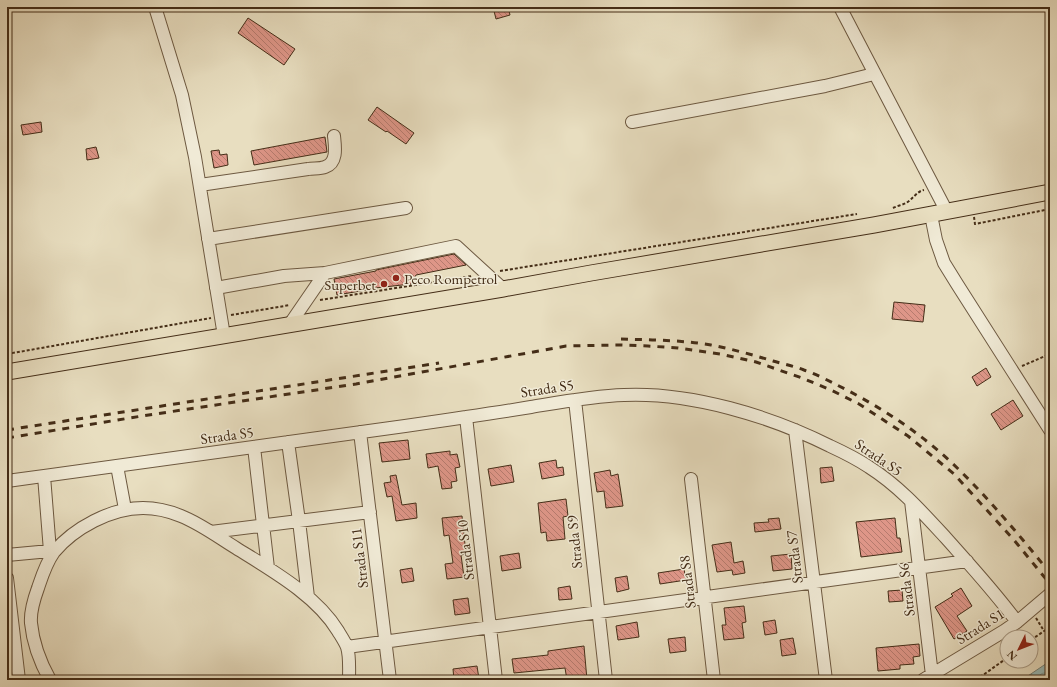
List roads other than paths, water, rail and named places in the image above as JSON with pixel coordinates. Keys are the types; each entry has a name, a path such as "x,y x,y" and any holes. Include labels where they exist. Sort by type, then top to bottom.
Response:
{"main road":[{"path":"7,372 874,226 1050,192"}],"street":[{"path":"155,7 182,95 195,157 224,336"},
{"path":"840,7 947,212"},
{"path":"632,122 825,86 874,74"},
{"path":"200,186 326,167 333,160 336,150 334,136"},
{"path":"208,239 406,208"},
{"path":"931,215 936,240 944,263 1050,430"},
{"path":"216,288 284,276 325,273 456,246 503,289"},
{"path":"290,324 325,273"},
{"name":"Strada S5","path":"7,481 466,417 575,400 622,395 656,395 712,404 748,414 795,430 843,452 869,467 894,485 911,501 966,561 1017,622"},
{"name":"Strada S9","path":"575,400 606,680"},
{"name":"Strada S10","path":"466,417 496,680"},
{"name":"Strada S7","path":"795,430 826,680"},
{"name":"Strada S11","path":"360,432 390,680"},
{"path":"288,442 300,521 308,597"},
{"path":"254,447 268,568"},
{"path":"117,466 126,509"},
{"path":"44,476 52,552"},
{"name":"Strada S8","path":"691,480 714,680"},
{"name":"Strada S6","path":"911,501 919,568 928,677"},
{"path":"50,680 41,665 35,645 31,622 34,600 52,552 87,524 106,515 126,509 143,508 162,509 182,517 211,532 268,568 308,597 334,625 347,647 349,680"},
{"path":"211,532 370,512"},
{"path":"7,556 52,552"},
{"path":"347,647 966,561"},
{"path":"7,578 19,680"},
{"name":"Strada S1","path":"928,677 1004,631 1050,594"}],"water":[{"path":"1050,661 1050,680 1022,680 1039,669"}],"railway":[{"path":"621,339 666,340 727,348 813,373 853,393 898,420 939,451 991,503 1050,573"},
{"path":"7,438 356,384 566,346 621,345 678,348 720,354 756,362 802,378 859,404 908,436 954,474 1014,540 1050,584"},
{"path":"7,430 439,363"}],"place":[{"name":"Peco Rompetrol","path":"396,278"},
{"name":"Superbet","path":"384,284"}]}
